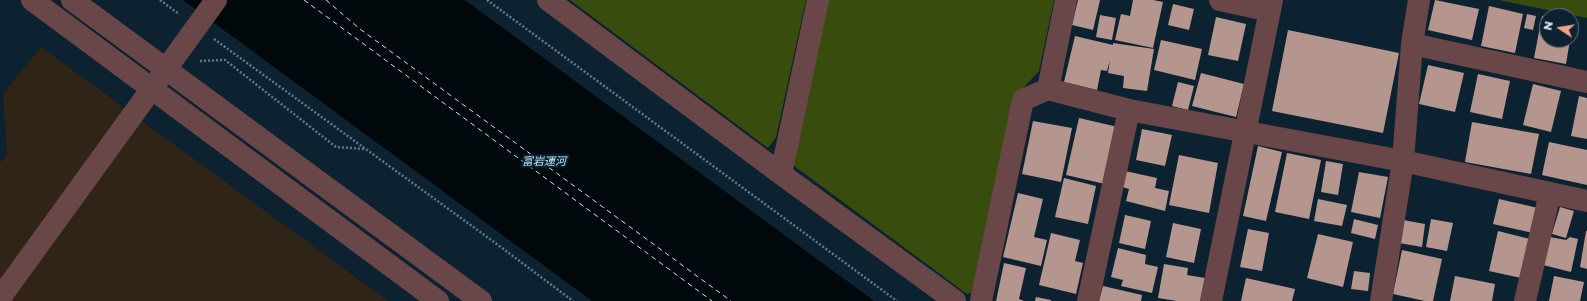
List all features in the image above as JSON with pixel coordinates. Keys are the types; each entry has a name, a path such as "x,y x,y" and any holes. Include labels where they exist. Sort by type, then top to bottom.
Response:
{"street":[{"path":"32,0 438,301"},
{"path":"72,0 173,58 481,301"},
{"path":"0,298 216,0"},
{"path":"548,0 781,174 955,301"},
{"path":"781,174 818,0"},
{"path":"1048,89 1066,0"},
{"path":"1211,301 1271,5 1220,0"},
{"path":"1380,301 1403,161 1412,44 1419,0"},
{"path":"1412,44 1587,82"},
{"path":"981,301 1023,100 1048,89 1129,110 1403,161 1587,200"},
{"path":"1088,301 1129,110"},
{"path":"1526,301 1550,193"}],"path":[{"path":"160,0 180,14"},
{"path":"487,0 897,301"},
{"path":"212,37 573,301"},
{"path":"173,58 196,61 225,60 336,147 366,149"}],"shaded area":[{"path":"41,47 388,301 0,301 0,163 7,153 3,94"}],"green space":[{"path":"570,0 806,0 776,137 768,148"},
{"path":"827,0 1054,0 1039,71 1015,97 974,292 967,294 793,165"},
{"path":"1499,0 1587,0 1587,18 1579,16 1579,8 1539,8"}],"water":[{"name":"富岩運河","path":"183,0 465,0 874,301 592,301"}],"building":[{"path":"1078,0 1100,0 1093,30 1072,25"},
{"path":"1133,0 1153,0 1163,2 1153,48 1115,40 1121,14 1130,16"},
{"path":"1435,0 1479,9 1472,40 1428,30"},
{"path":"1173,4 1194,9 1189,30 1168,25"},
{"path":"1489,6 1523,14 1515,53 1481,46"},
{"path":"1527,14 1536,16 1533,30 1524,28"},
{"path":"1100,15 1116,18 1112,40 1096,37"},
{"path":"1216,17 1246,24 1238,61 1208,55"},
{"path":"1288,30 1399,53 1383,133 1272,111"},
{"path":"1539,32 1539,48 1569,48 1566,64 1534,58"},
{"path":"1075,36 1113,45 1113,43 1154,49 1147,91 1123,88 1124,76 1108,73 1110,60 1107,71 1101,70 1097,90 1064,82"},
{"path":"1161,40 1202,49 1195,80 1154,70"},
{"path":"1428,65 1464,73 1455,112 1419,104"},
{"path":"1201,73 1244,84 1236,117 1192,106"},
{"path":"1478,74 1510,81 1502,119 1470,112"},
{"path":"1178,82 1194,86 1188,110 1172,106"},
{"path":"1533,84 1561,91 1551,132 1523,125"},
{"path":"1579,96 1587,98 1587,139 1571,136"},
{"path":"1079,118 1118,127 1105,184 1066,175"},
{"path":"1033,121 1072,128 1061,182 1022,174"},
{"path":"1472,122 1539,134 1531,174 1465,162"},
{"path":"1142,129 1172,135 1165,166 1136,160"},
{"path":"1549,142 1587,150 1587,185 1542,175"},
{"path":"1258,146 1282,152 1266,221 1243,216"},
{"path":"1287,153 1321,160 1309,219 1275,212"},
{"path":"1179,155 1218,163 1209,213 1169,205"},
{"path":"1326,161 1343,164 1338,195 1321,192"},
{"path":"1125,171 1157,178 1155,188 1169,191 1165,211 1126,201 1129,189 1122,187"},
{"path":"1359,172 1388,177 1380,218 1351,212"},
{"path":"1064,178 1096,186 1088,224 1055,217"},
{"path":"1018,193 1043,199 1034,237 1047,240 1041,266 1003,257"},
{"path":"1318,199 1347,205 1342,226 1314,221"},
{"path":"1499,199 1538,208 1533,233 1493,224"},
{"path":"1560,207 1574,211 1566,238 1552,234"},
{"path":"1125,215 1151,221 1145,249 1119,243"},
{"path":"1354,219 1378,225 1375,239 1351,233"},
{"path":"1431,219 1453,223 1447,251 1426,247"},
{"path":"1403,220 1425,224 1422,247 1399,243"},
{"path":"1173,223 1201,229 1194,263 1166,257"},
{"path":"1248,229 1269,233 1262,271 1240,267"},
{"path":"1498,231 1530,239 1521,278 1489,271"},
{"path":"1587,231 1587,269 1580,267"},
{"path":"1051,233 1080,240 1075,261 1083,263 1076,294 1039,285"},
{"path":"1318,234 1353,242 1343,287 1307,278"},
{"path":"1550,237 1566,240 1570,237 1578,239 1571,272 1543,265"},
{"path":"1118,248 1146,255 1145,264 1158,267 1152,293 1121,286 1123,280 1111,277"},
{"path":"1402,250 1442,259 1433,301 1425,301 1393,294"},
{"path":"1004,263 1026,268 1019,299 1024,301 996,301"},
{"path":"1164,264 1188,268 1187,275 1205,278 1201,301 1177,301 1158,298"},
{"path":"1354,271 1370,273 1368,291 1351,289"},
{"path":"1455,276 1495,284 1492,301 1450,301"},
{"path":"1554,276 1584,282 1580,301 1549,301"},
{"path":"1246,278 1295,289 1292,301 1241,301"},
{"path":"1103,286 1142,295 1141,301 1099,301"},
{"path":"1036,297 1051,300 1051,301 1035,301"}],"ferry route":[{"path":"304,0 712,301"},
{"path":"326,0 360,29 731,301"}]}
